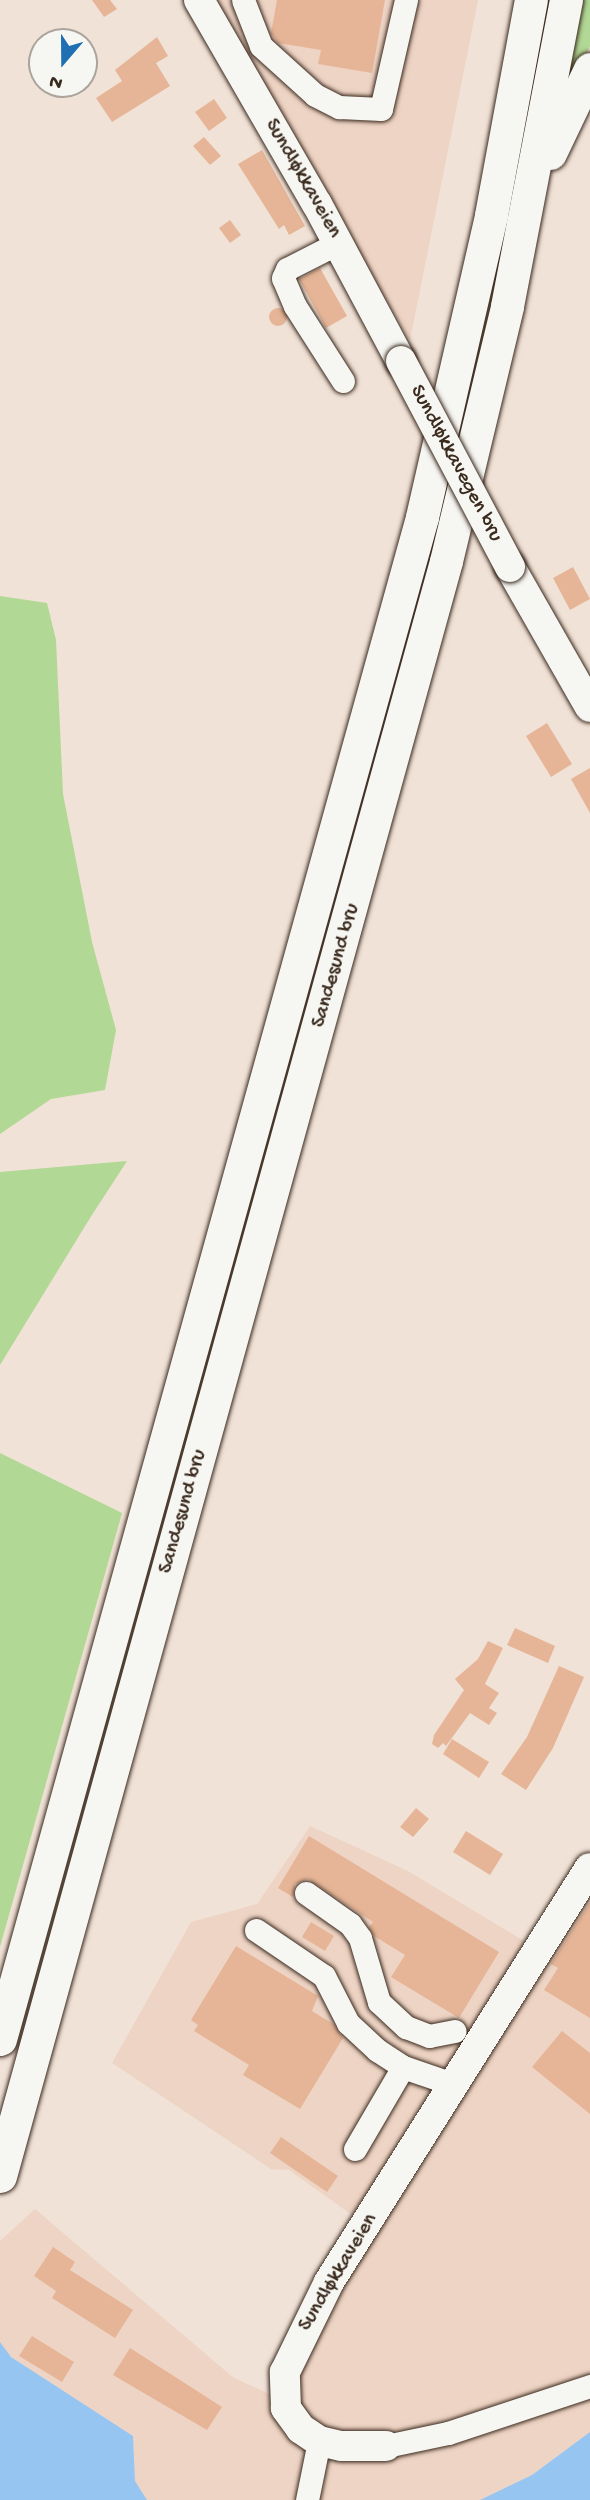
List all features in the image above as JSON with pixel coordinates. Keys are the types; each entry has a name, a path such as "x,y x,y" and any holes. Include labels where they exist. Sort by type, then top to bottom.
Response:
{"highway":[{"name":"Sandesund bru","path":"0,2039 335,836 452,393 531,0"},
{"path":"530,197 566,0"},
{"path":"530,197 590,69"},
{"name":"Sandesund bru","path":"0,2176 370,847 452,536 530,197"}],"main road":[{"name":"Sundløkkaveien","path":"199,0 338,243 401,361"},
{"name":"Sundløkkavegen bru","path":"401,361 510,567 590,706"},
{"name":"Sundløkkaveien","path":"319,2441 301,2429 286,2408 285,2372 329,2282 456,2085 590,1868"},
{"path":"319,2441 360,2448 386,2446"}],"street":[{"path":"243,0 261,46 315,95 339,107 380,109 406,0"},
{"path":"338,243 287,269 283,278 295,306 343,381"},
{"path":"306,1893 337,1913 360,1938 370,1982 390,2012 406,2027 429,2036 455,2032"},
{"path":"256,1930 324,1976 348,2024 368,2042 403,2067 456,2085"},
{"path":"368,2042 390,2012"},
{"path":"355,2149 403,2067"},
{"path":"386,2446 448,2433 590,2386"},
{"path":"307,2500 319,2441"}],"shaded area":[{"path":"209,0 478,0 410,340 301,161"},
{"path":"310,1826 408,1871 539,1950 590,1868 590,2432 532,2475 480,2500 147,2500 135,2481 133,2436 11,2357 0,2342 0,2241 35,2209 234,2378 285,2401 366,2225 289,2170 271,2169 112,2063 191,1922 257,1904"}],"green space":[{"path":"580,0 590,0 590,46 565,100"},
{"path":"0,596 47,603 56,640 63,794 92,942 116,1030 105,1090 51,1099 0,1134"},
{"path":"127,1161 90,1218 0,1365 0,1172"},
{"path":"0,1453 122,1513 0,1947"}],"water":[{"path":"0,2342 11,2357 133,2436 135,2481 147,2500 0,2500"},
{"path":"590,2432 590,2500 480,2500 532,2475"}],"building":[{"path":"92,0 110,0 117,9 104,17"},
{"path":"277,0 385,0 372,73 318,64 321,50 278,43 271,33"},
{"path":"157,37 168,56 156,63 170,86 112,122 96,98 122,81 115,70"},
{"path":"214,99 227,118 209,131 195,112"},
{"path":"204,137 221,156 210,165 193,146"},
{"path":"262,150 305,226 289,235 284,225 279,229 238,164"},
{"path":"230,220 241,235 230,243 219,228"},
{"path":"320,268 347,316 326,328 299,279"},
{"path":"278,308 284,311 287,317 284,323 278,326 272,323 269,317 272,311"},
{"path":"573,567 590,599 570,610 553,578"},
{"path":"547,723 572,764 551,777 526,736"},
{"path":"590,768 590,813 571,779"},
{"path":"515,1628 555,1646 548,1663 507,1645"},
{"path":"488,1641 503,1648 485,1684 499,1693 489,1708 497,1713 489,1725 470,1713 446,1746 443,1743 438,1748 432,1744 434,1735 464,1690 455,1679 478,1659"},
{"path":"559,1666 584,1677 553,1748 526,1790 501,1774 527,1737"},
{"path":"452,1739 489,1762 479,1778 443,1754"},
{"path":"416,1808 429,1819 413,1837 400,1827"},
{"path":"466,1831 503,1854 490,1875 453,1852"},
{"path":"309,1836 499,1952 459,2018 391,1977 405,1955 374,1936 369,1927 373,1922 308,1879 295,1884 293,1897 278,1888"},
{"path":"590,1902 590,2018 544,1990 558,1968 551,1964"},
{"path":"311,1922 334,1936 325,1951 302,1937"},
{"path":"236,1946 318,1996 312,2011 333,2024 343,2038 300,2109 243,2075 249,2065 194,2031 198,2025 191,2020"},
{"path":"562,2031 590,2053 590,2114 532,2067"},
{"path":"281,2137 338,2176 327,2192 270,2153"},
{"path":"53,2247 75,2262 70,2270 133,2310 115,2338 52,2298 56,2291 34,2276"},
{"path":"32,2336 74,2362 62,2382 19,2356"},
{"path":"130,2348 222,2407 207,2430 113,2375"}]}
